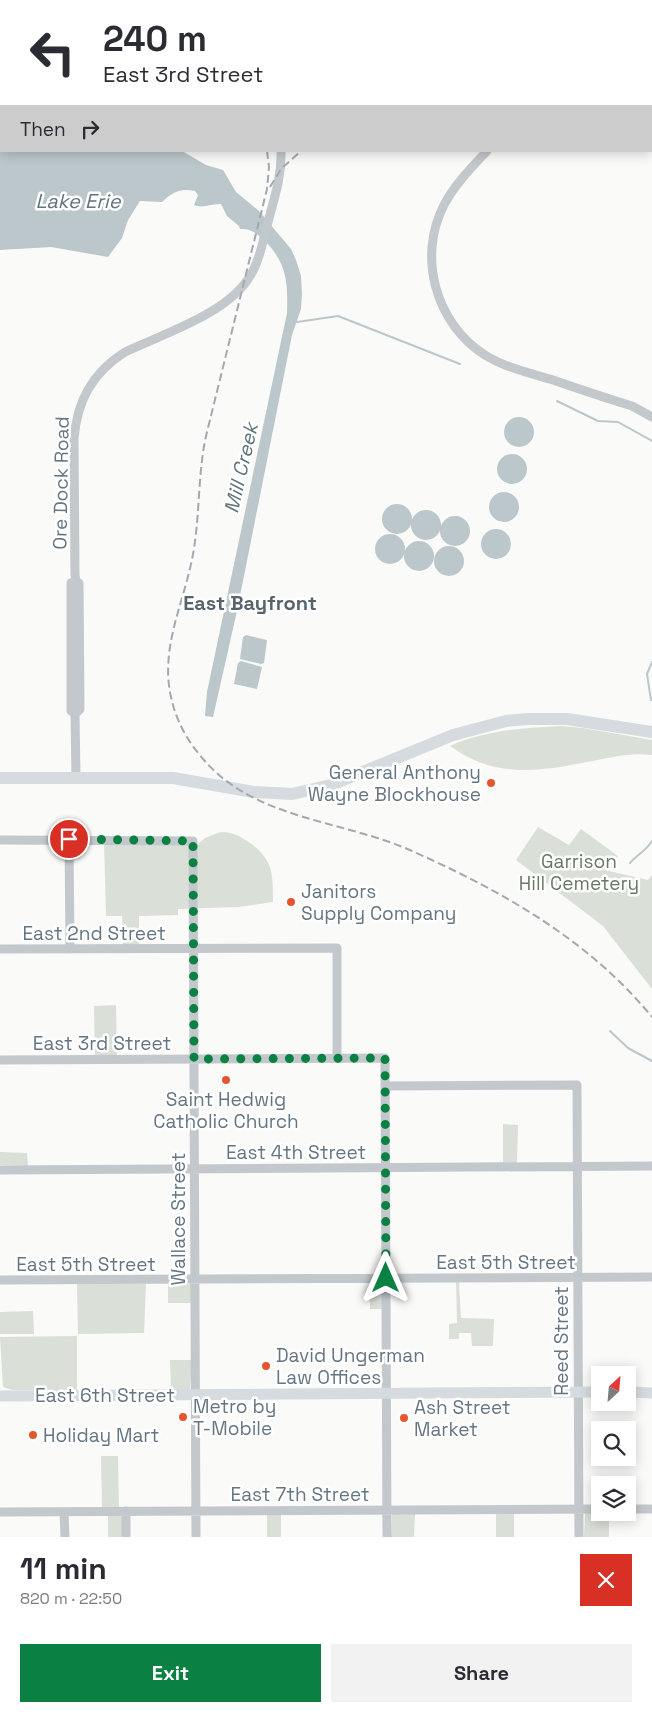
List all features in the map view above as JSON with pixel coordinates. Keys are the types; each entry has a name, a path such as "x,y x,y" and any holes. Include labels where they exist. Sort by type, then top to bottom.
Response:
{"highway":[{"path":"0,778 173,778 254,792 292,794 331,785 453,735 506,721 567,719 652,732"}],"main road":[{"name":"East 6th Street","path":"0,1396 591,1392"},
{"path":"636,1392 652,1393"}],"street":[{"name":"Ore Dock Road","path":"76,778 74,714 71,711 71,583 76,581 74,439 77,414 89,385 104,366 125,352 208,313 232,298 242,288 254,271 263,240 278,182 281,152"},
{"path":"486,152 451,192 440,213 434,232 431,252 433,279 440,301 450,320 476,348 503,364 632,406 652,417"},
{"path":"0,840 69,839 70,949"},
{"name":"Wallace Street","path":"69,839 193,841 196,1537"},
{"name":"East 2nd Street","path":"0,949 338,948 337,1058"},
{"name":"East 3rd Street","path":"0,1060 385,1058 385,1086"},
{"name":"Reed Street","path":"385,1086 577,1085 579,1537"},
{"path":"385,1086 387,1537"},
{"name":"East 4th Street","path":"0,1170 652,1166"},
{"name":"East 5th Street","path":"0,1280 652,1277"},
{"name":"East 7th Street","path":"0,1512 591,1509"},
{"path":"636,1509 652,1509"},
{"path":"126,1511 126,1537"},
{"path":"64,1512 65,1537"}],"green space":[{"path":"562,726 652,740 652,755 627,755 551,768 516,770 483,763 466,756 450,746 491,733"},
{"name":"Garrison Hill Cemetery","path":"538,827 569,845 581,829 618,856 609,871 648,880 652,875 652,989 603,926 516,860"},
{"path":"221,832 241,837 256,847 267,860 272,874 273,902 239,907 178,909 178,915 139,916 139,945 123,945 122,916 106,916 104,843 198,844 205,838"},
{"path":"116,1005 117,1055 95,1055 94,1006"},
{"path":"503,1124 518,1125 517,1163 503,1163"},
{"path":"0,1152 27,1153 28,1166 0,1165"},
{"path":"370,1282 383,1283 383,1309 370,1309"},
{"path":"456,1282 459,1282 461,1318 494,1319 493,1346 472,1346 471,1333 459,1333 459,1339 449,1339 449,1324 457,1323"},
{"path":"168,1283 191,1284 191,1303 168,1303"},
{"path":"77,1284 146,1284 144,1333 78,1334"},
{"path":"33,1311 34,1334 0,1334 0,1312"},
{"path":"77,1336 77,1390 12,1390 3,1387 0,1337"},
{"path":"170,1360 192,1360 190,1390 171,1390"},
{"path":"101,1456 118,1456 119,1508 102,1508"},
{"path":"496,1513 514,1513 514,1537 496,1537"},
{"path":"585,1513 591,1513 591,1521 609,1521 609,1537 584,1537"},
{"path":"267,1514 281,1514 281,1537 267,1537"},
{"path":"392,1514 415,1514 414,1537 391,1537"},
{"path":"108,1515 122,1515 123,1537 108,1537"}],"water":[{"name":"Lake Erie","path":"0,152 184,152 206,165 223,170 236,192 259,211 291,249 301,276 301,309 292,335 237,611 213,717 205,716 207,692 287,313 286,282 282,265 272,248 264,240 253,232 240,229 227,216 221,204 194,205 198,195 195,191 190,190 177,192 162,202 140,201 128,220 122,238 108,257 51,247 0,250"},
{"path":"519,417 530,421 534,432 530,443 519,447 508,443 504,432 508,421"},
{"path":"512,454 523,458 527,469 523,480 512,484 501,480 497,469 501,458"},
{"path":"504,492 515,496 519,507 515,518 504,522 493,518 489,507 493,496"},
{"path":"397,504 408,508 412,519 408,530 397,534 386,530 382,519 386,508"},
{"path":"426,510 432,511 440,519 440,531 432,539 426,540 420,539 412,531 411,525 412,519 420,511"},
{"path":"455,516 461,517 469,525 469,537 461,545 455,546 449,545 441,537 440,531 441,525 449,517"},
{"path":"496,529 507,533 511,544 507,555 496,559 485,555 481,544 485,533"},
{"path":"390,534 396,535 404,543 404,555 396,563 390,564 384,563 376,555 375,549 376,543 384,535"},
{"path":"419,541 430,545 434,556 430,567 419,571 408,567 404,556 408,545"},
{"path":"449,546 460,550 464,561 460,572 449,576 438,572 434,561 438,550"},
{"path":"246,635 267,640 264,663 240,659 243,637"},
{"path":"241,661 262,667 257,689 234,684 238,663"}],"waterway":[{"path":"297,322 338,316 460,364"},
{"path":"557,401 598,421 618,422 652,441"},
{"path":"651,700 647,674 652,662"},
{"path":"630,863 652,841"},
{"path":"610,1031 628,1048 652,1061"}],"railway":[{"path":"267,152 269,167 267,189 206,436 191,566 176,619 169,655 170,692 180,725 199,754 220,776 244,793 298,815 385,840 412,851 479,883 542,920 601,964 652,1017"},
{"path":"270,187 281,169 300,152"}],"place":[{"name":"General Anthony Wayne Blockhouse","path":"491,783"},
{"name":"Janitors Supply Company","path":"291,902"},
{"name":"Saint Hedwig Catholic Church","path":"226,1080"},
{"name":"David Ungerman Law Offices","path":"266,1366"},
{"name":"Metro by T-Mobile","path":"183,1417"},
{"name":"Ash Street Market","path":"404,1418"},
{"name":"Holiday Mart","path":"33,1435"}],"district":[{"name":"East Bayfront","path":"250,603"}],"route":[{"path":"69,839 193,841 192,991 194,1059 385,1058 386,1278"}],"water label":[{"name":"Mill Creek","path":"241,468"}]}
